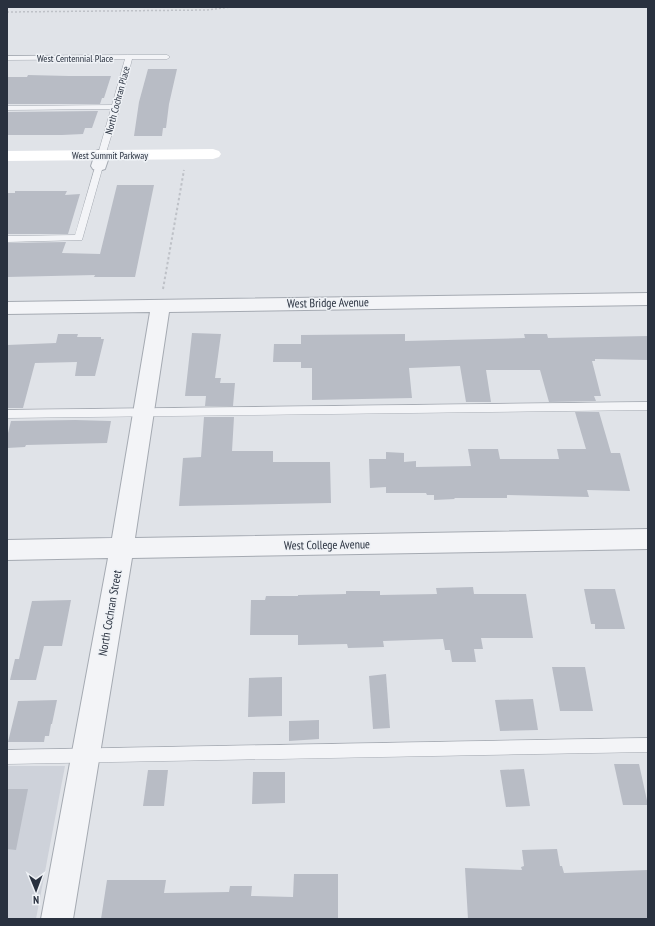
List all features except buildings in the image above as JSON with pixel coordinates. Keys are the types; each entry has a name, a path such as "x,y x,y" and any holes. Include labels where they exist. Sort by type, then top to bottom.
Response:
{"street":[{"name":"West Summit Parkway","path":"7,156 101,160 185,165 212,159 101,160 7,167"},
{"name":"West Bridge Avenue","path":"7,308 648,299"},
{"name":"North Cochran Street","path":"57,919 122,548 161,306"},
{"name":"West College Avenue","path":"7,550 648,539"}],"lane":[{"name":"West Centennial Place","path":"7,58 167,57"},
{"name":"North Cochran Place","path":"7,239 80,238 129,58"},
{"path":"7,108 116,107"},
{"path":"7,414 648,406"},
{"path":"7,757 648,745"}],"path":[{"path":"7,12 207,10 231,7"},
{"path":"161,306 185,165"}],"shaded area":[{"path":"7,766 65,766 36,919 7,919"}]}
